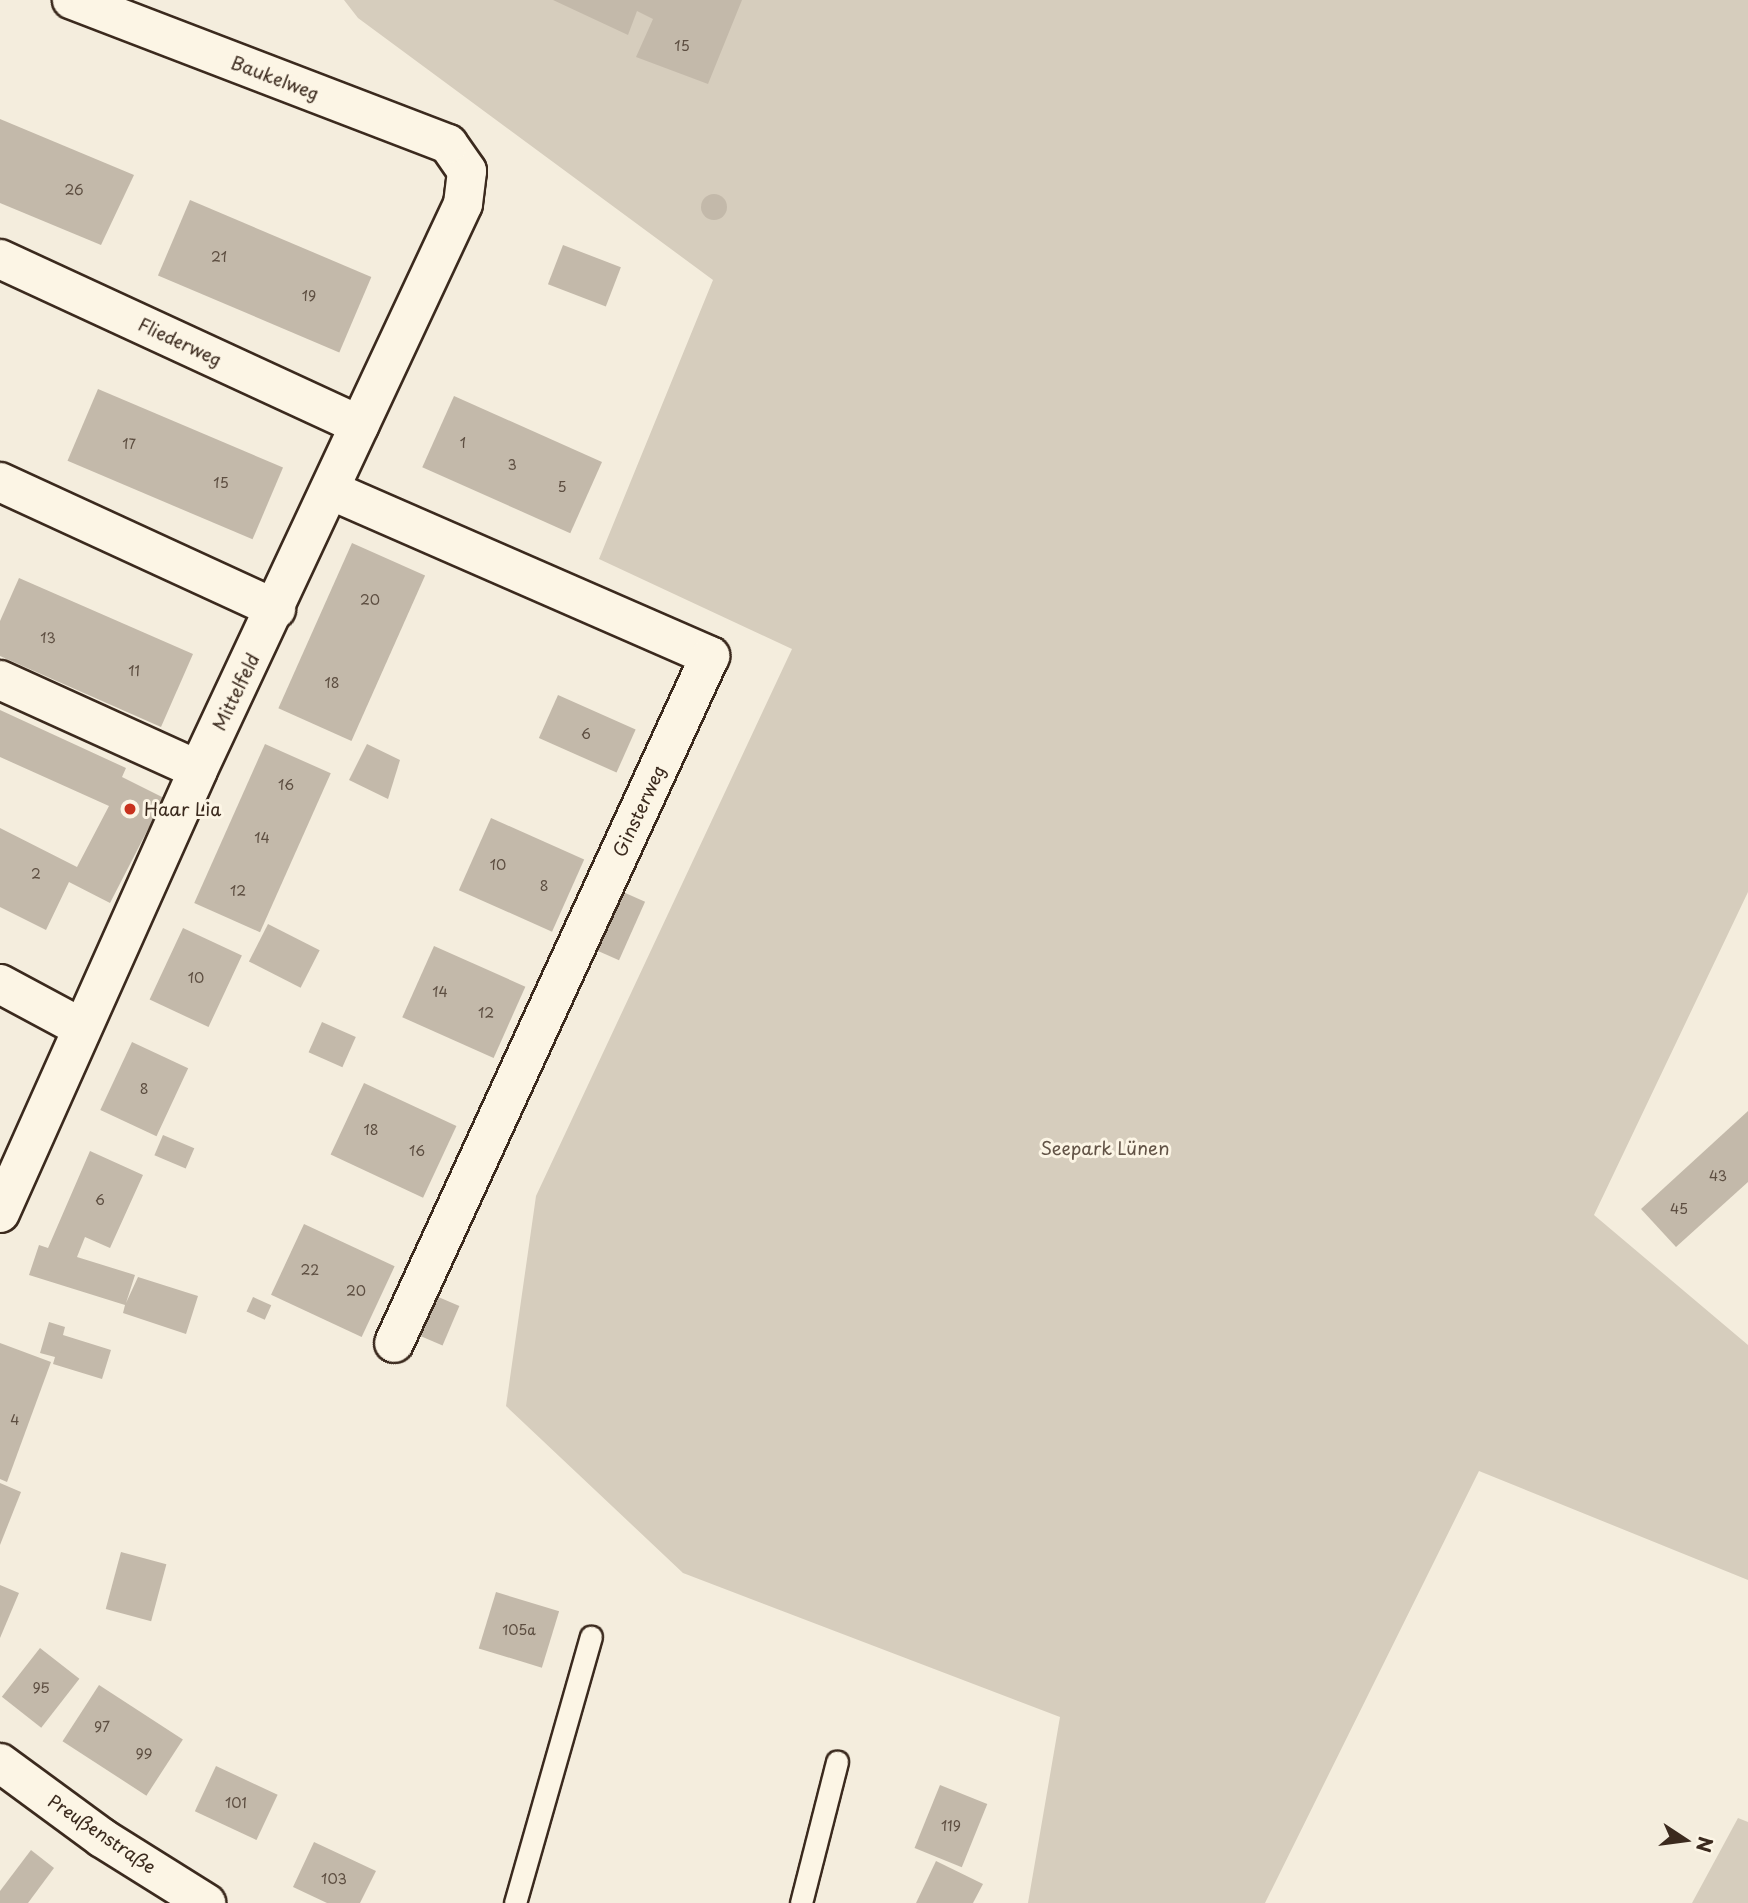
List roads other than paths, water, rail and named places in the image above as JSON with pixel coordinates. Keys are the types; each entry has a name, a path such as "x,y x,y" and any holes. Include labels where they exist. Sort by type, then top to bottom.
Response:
{"street":[{"name":"Baukelweg","path":"72,0 448,144 467,171"},
{"name":"Mittelfeld","path":"0,1213 198,770 463,204 467,171"},
{"name":"Fliederweg","path":"0,259 359,425"},
{"path":"0,482 275,609"},
{"name":"Ginsterweg","path":"330,490 710,656 394,1343"},
{"path":"0,680 198,770"},
{"path":"0,984 82,1028"},
{"name":"Preußenstraße","path":"0,1763 102,1838 206,1903"}],"lane":[{"path":"515,1903 591,1637"},
{"path":"801,1903 837,1762"}],"place":[{"name":"Haar Lia","path":"130,809"}],"park label":[{"name":"Seepark Lünen","path":"1105,1148"}]}
